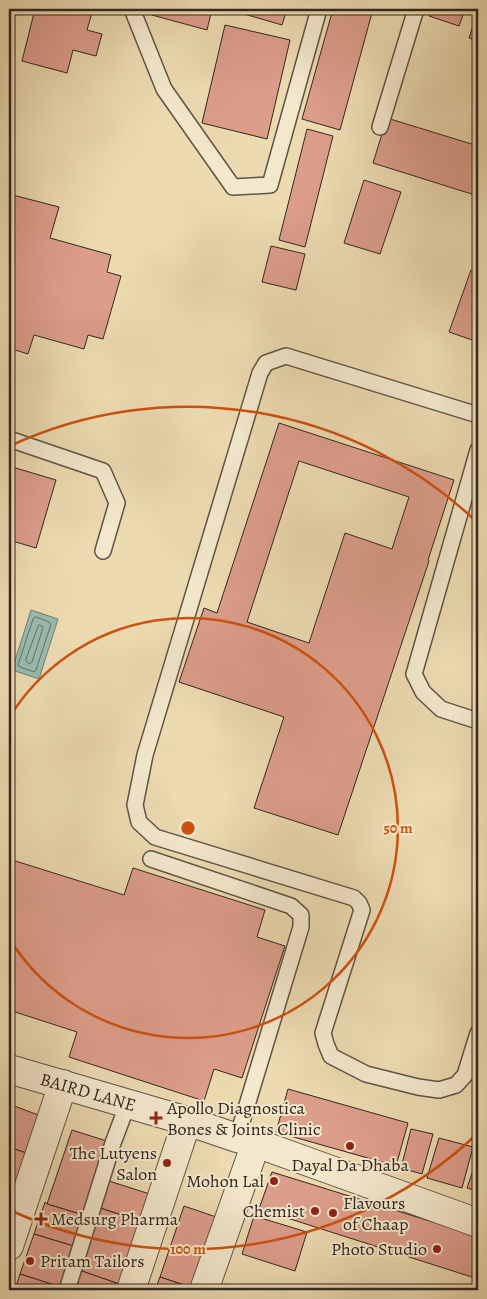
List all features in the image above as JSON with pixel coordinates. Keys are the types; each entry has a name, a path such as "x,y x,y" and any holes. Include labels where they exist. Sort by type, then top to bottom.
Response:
{"street":[{"name":"BAIRD LANE","path":"9,1068 247,1140 478,1223"},
{"path":"9,1246 63,1084"},
{"path":"132,1290 187,1121"},
{"path":"204,1290 247,1140"}],"lane":[{"path":"132,9 164,89 233,187 270,185 319,9"},
{"path":"380,127 416,9"},
{"path":"478,415 286,356 266,363 260,373 145,754 135,805 139,822 155,837 354,898 360,903 362,910 323,1032 331,1056 366,1074 418,1087 439,1090 456,1085 465,1075 478,1033"},
{"path":"9,439 103,471 117,503 103,551"},
{"path":"478,450 414,674 424,692 441,709 478,721"},
{"path":"151,859 291,906 301,915 300,927 247,1140"},
{"path":"67,1290 113,1143 128,1103"}],"water":[{"path":"31,610 58,619 39,679 12,670"}],"building":[{"path":"35,9 93,9 87,30 102,34 96,56 73,50 67,73 22,61"},
{"path":"154,9 212,9 207,30 152,15"},
{"path":"227,9 287,9 282,25"},
{"path":"333,9 373,9 340,130 302,119"},
{"path":"431,9 465,9 459,26 429,16"},
{"path":"478,10 478,41 469,38"},
{"path":"225,25 290,40 267,139 202,123"},
{"path":"387,118 478,146 478,196 373,163"},
{"path":"307,129 333,136 305,247 279,240"},
{"path":"364,180 401,192 380,254 344,243"},
{"path":"9,194 59,207 50,238 111,255 107,272 121,276 103,339 88,335 84,349 34,335 28,354 9,348"},
{"path":"271,246 305,254 296,290 262,282"},
{"path":"471,270 478,273 478,342 449,332"},
{"path":"279,423 454,480 338,835 254,808 284,717 179,682 204,608 217,613","holes":["299,461 409,497 392,549 345,533 309,643 247,622"]},
{"path":"9,466 56,480 36,548 9,540"},
{"path":"9,859 124,895 133,868 265,910 257,937 285,946 242,1078 214,1069 204,1101 69,1057 77,1032 9,1010 9,901 11,894 9,893"},
{"path":"288,1089 408,1123 396,1166 276,1132"},
{"path":"9,1104 41,1116 29,1154 9,1147"},
{"path":"411,1129 433,1134 422,1174 401,1168"},
{"path":"72,1130 113,1143 90,1217 47,1204"},
{"path":"439,1138 473,1147 462,1188 427,1178"},
{"path":"9,1147 29,1154 25,1183 9,1178"},
{"path":"478,1156 478,1191 467,1188"},
{"path":"272,1172 478,1236 478,1279 259,1209"},
{"path":"109,1181 156,1196 143,1222 100,1208"},
{"path":"9,1183 21,1186 9,1220"},
{"path":"45,1202 90,1217 80,1248 34,1234"},
{"path":"184,1206 222,1219 199,1290 160,1277"},
{"path":"100,1208 143,1222 122,1285 79,1270"},
{"path":"254,1216 307,1232 295,1271 242,1254"},
{"path":"34,1234 80,1248 67,1289 20,1274"},
{"path":"79,1270 122,1285 119,1290 78,1290"},
{"path":"20,1274 67,1289 15,1290"},
{"path":"160,1277 199,1290 155,1290"},
{"path":"225,1284 248,1290 223,1290"}],"place":[{"name":"Apollo Diagnostica Bones & Joints Clinic","path":"156,1118"},
{"name":"Dayal Da Dhaba","path":"350,1146"},
{"name":"The Lutyens Salon","path":"167,1163"},
{"name":"Mohon Lal","path":"274,1181"},
{"name":"Chemist","path":"315,1211"},
{"name":"Flavours of Chaap","path":"333,1213"},
{"name":"Medsurg Pharma","path":"41,1219"},
{"name":"Photo Studio","path":"437,1249"},
{"name":"Pritam Tailors","path":"30,1261"}]}
